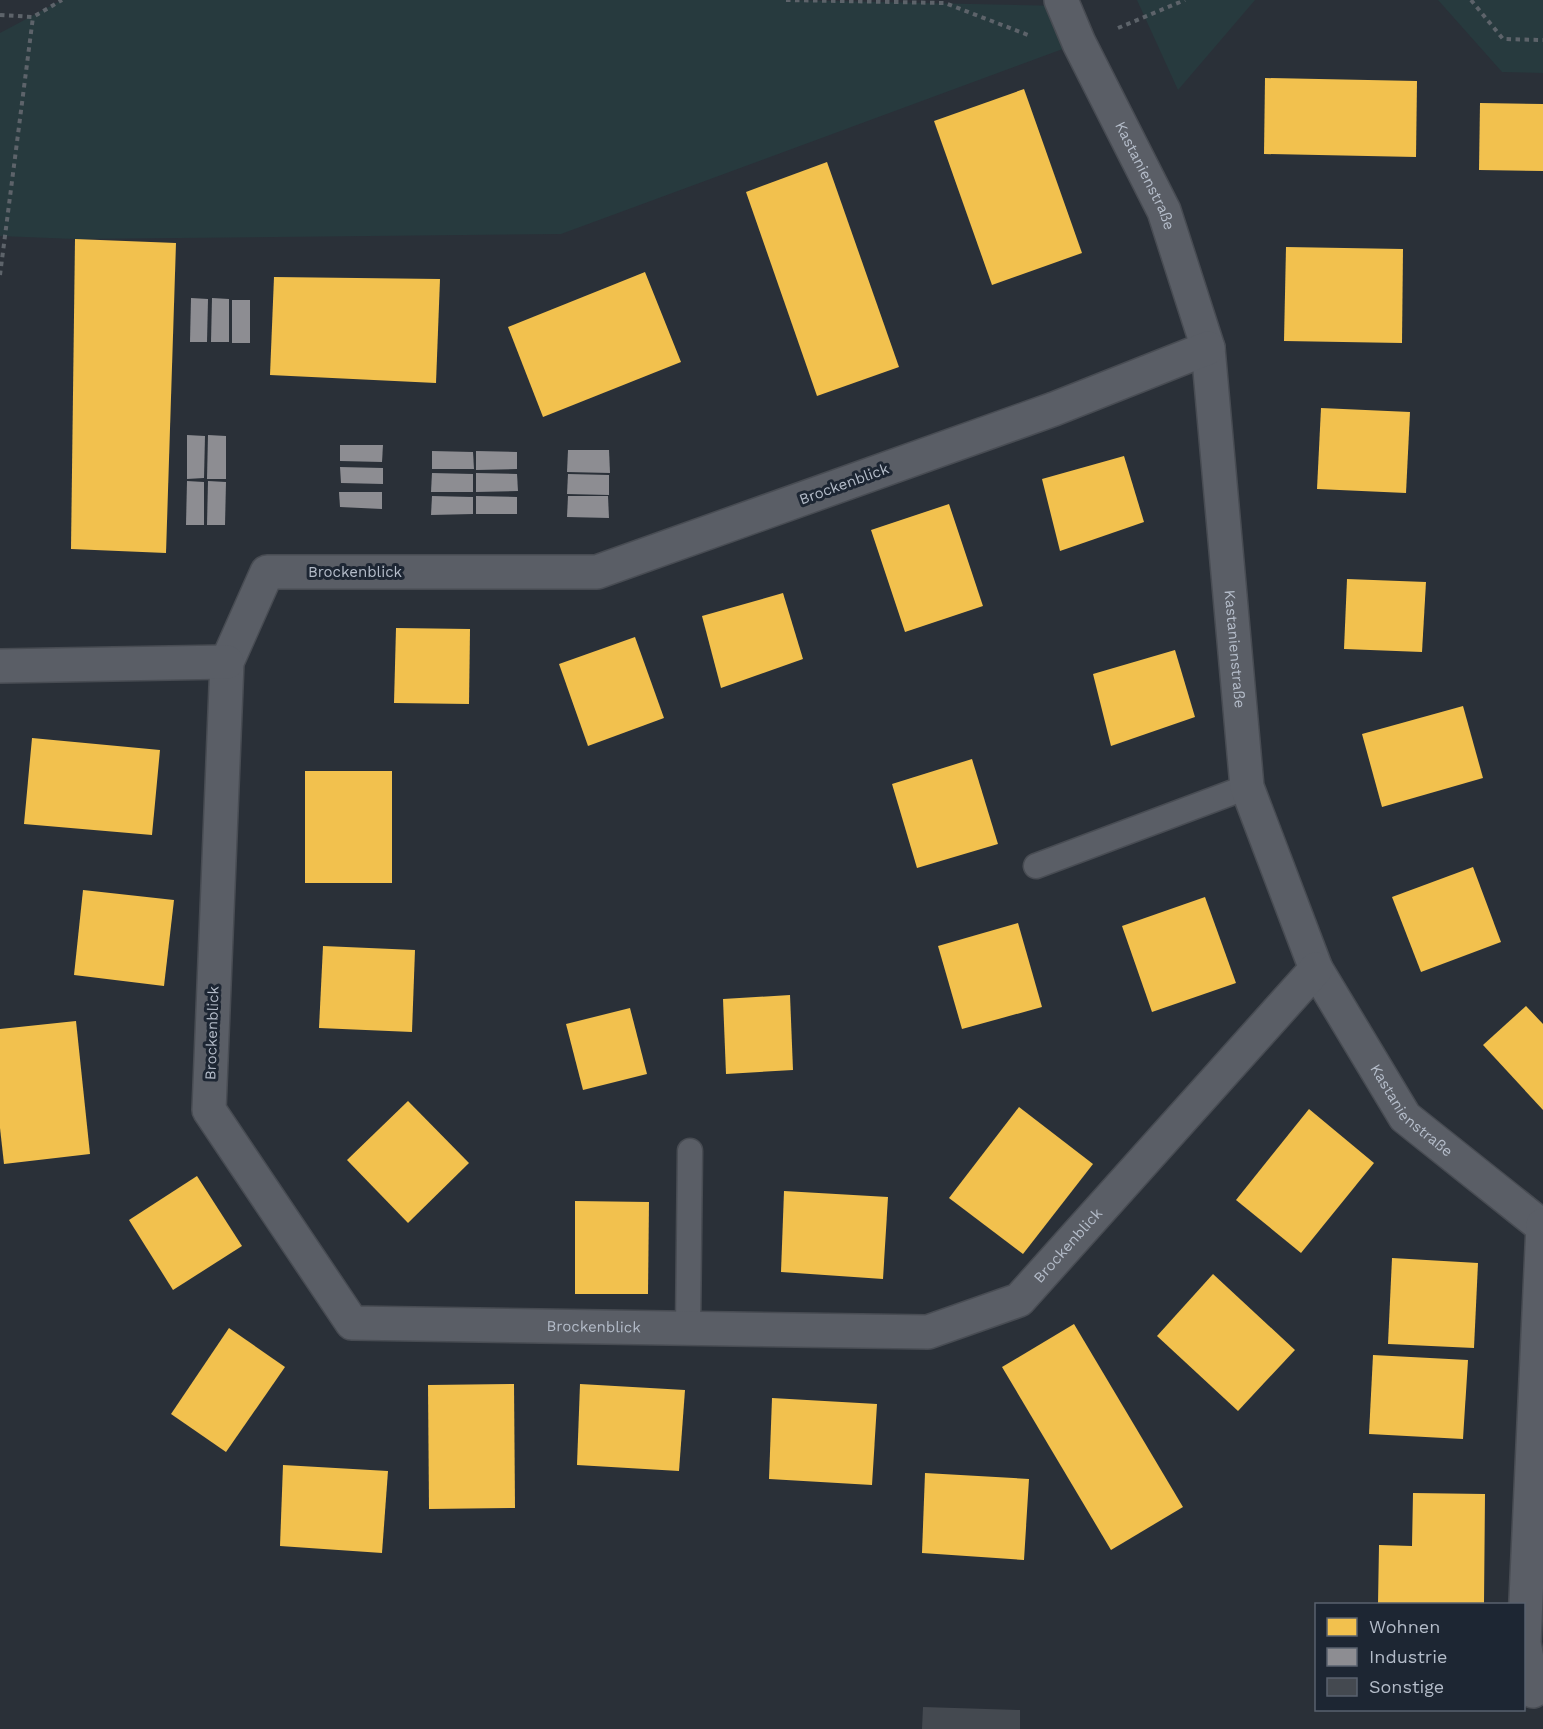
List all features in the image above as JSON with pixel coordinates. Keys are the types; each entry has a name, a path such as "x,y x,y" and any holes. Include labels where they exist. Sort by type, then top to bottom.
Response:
{"street":[{"name":"Kastanienstraße","path":"1061,0 1079,43 1164,210 1208,348 1247,787 1316,969 1405,1117 1543,1226"},
{"name":"Brockenblick","path":"1208,348 1054,409 597,572 267,572 226,662 209,1110 352,1323 928,1332 1018,1300 1316,969"},
{"path":"0,666 226,662"},
{"path":"1525,1621 1543,1226"},
{"path":"1525,1648 1533,1691"}],"lane":[{"path":"1036,866 1247,787"},
{"path":"688,1329 690,1151"}],"path":[{"path":"0,15 33,17 62,0"},
{"path":"786,0 945,3 1053,44 1079,43 1185,0"},
{"path":"1471,0 1503,39 1543,40"},
{"path":"0,275 33,17"}],"green space":[{"path":"62,0 786,0 1064,6 1079,43 561,234 75,239 0,236 0,33"},
{"path":"1137,0 1255,0 1178,90"},
{"path":"1438,0 1543,0 1543,73 1502,72"}],"building: Wohnen":[{"path":"1265,78 1417,81 1416,157 1264,154"},
{"path":"1024,89 1082,253 992,285 934,121"},
{"path":"1480,103 1543,104 1543,171 1479,170"},
{"path":"827,162 899,367 817,396 746,192"},
{"path":"75,239 176,243 166,553 71,549"},
{"path":"1286,247 1403,249 1402,343 1284,341"},
{"path":"645,272 681,362 543,417 508,327"},
{"path":"274,277 440,279 436,383 270,375"},
{"path":"1321,408 1410,412 1406,493 1317,489"},
{"path":"1124,456 1144,522 1060,551 1042,479"},
{"path":"949,504 983,606 905,632 871,530"},
{"path":"1347,579 1426,582 1422,652 1344,649"},
{"path":"783,593 803,659 721,688 702,616"},
{"path":"396,628 470,629 469,704 394,703"},
{"path":"635,637 664,718 588,746 559,664"},
{"path":"1175,650 1195,717 1111,746 1093,674"},
{"path":"1463,706 1483,778 1382,807 1362,734"},
{"path":"32,738 160,750 152,835 24,824"},
{"path":"972,759 998,844 917,868 892,784"},
{"path":"305,771 392,771 392,883 305,883"},
{"path":"1473,867 1501,942 1421,972 1392,897"},
{"path":"83,890 174,900 164,986 74,975"},
{"path":"1205,897 1236,983 1152,1012 1122,926"},
{"path":"1018,923 1042,1007 962,1029 938,946"},
{"path":"323,946 415,950 412,1032 319,1028"},
{"path":"790,995 793,1070 726,1074 723,999"},
{"path":"1526,1006 1543,1024 1543,1110 1483,1045"},
{"path":"630,1008 647,1074 583,1090 566,1024"},
{"path":"76,1021 90,1154 4,1164 0,1128 0,1029"},
{"path":"408,1101 469,1163 408,1223 347,1160"},
{"path":"1019,1107 1093,1164 1023,1254 949,1198"},
{"path":"1309,1109 1374,1163 1301,1253 1236,1200"},
{"path":"197,1176 242,1246 173,1290 129,1220"},
{"path":"784,1191 888,1197 883,1279 781,1272"},
{"path":"575,1201 649,1202 648,1294 575,1294"},
{"path":"1392,1258 1478,1263 1474,1348 1388,1344"},
{"path":"1213,1274 1295,1350 1238,1411 1157,1336"},
{"path":"1074,1324 1183,1507 1111,1550 1002,1367"},
{"path":"229,1328 285,1367 226,1452 171,1414"},
{"path":"1373,1355 1468,1360 1463,1439 1369,1434"},
{"path":"514,1384 515,1508 429,1509 428,1385"},
{"path":"580,1384 685,1390 679,1471 577,1465"},
{"path":"772,1398 877,1404 872,1485 769,1479"},
{"path":"283,1465 388,1471 382,1553 280,1546"},
{"path":"925,1473 1029,1479 1024,1560 922,1553"},
{"path":"1413,1493 1485,1494 1484,1603 1378,1603 1379,1545 1412,1546"}],"building: Industrie":[{"path":"191,298 208,299 207,342 190,342"},
{"path":"212,298 229,299 229,342 211,342"},
{"path":"232,300 250,300 250,343 232,343"},
{"path":"187,435 205,436 204,478 187,479"},
{"path":"208,435 226,436 226,479 207,479"},
{"path":"340,445 383,445 382,462 340,461"},
{"path":"568,450 609,450 610,473 567,472"},
{"path":"432,451 473,452 474,469 432,469"},
{"path":"476,451 517,452 517,469 476,470"},
{"path":"340,467 383,468 383,484 341,483"},
{"path":"432,473 473,474 473,492 431,492"},
{"path":"476,473 517,474 518,491 476,492"},
{"path":"568,474 609,475 609,495 567,494"},
{"path":"187,481 204,482 204,525 186,525"},
{"path":"208,481 226,482 225,525 207,525"},
{"path":"339,492 382,492 382,509 340,507"},
{"path":"432,496 473,497 473,514 431,515"},
{"path":"476,496 517,497 517,514 476,514"},
{"path":"568,496 608,496 609,518 567,517"}],"building: Sonstige":[{"path":"923,1707 1020,1710 1020,1729 922,1729"}]}
